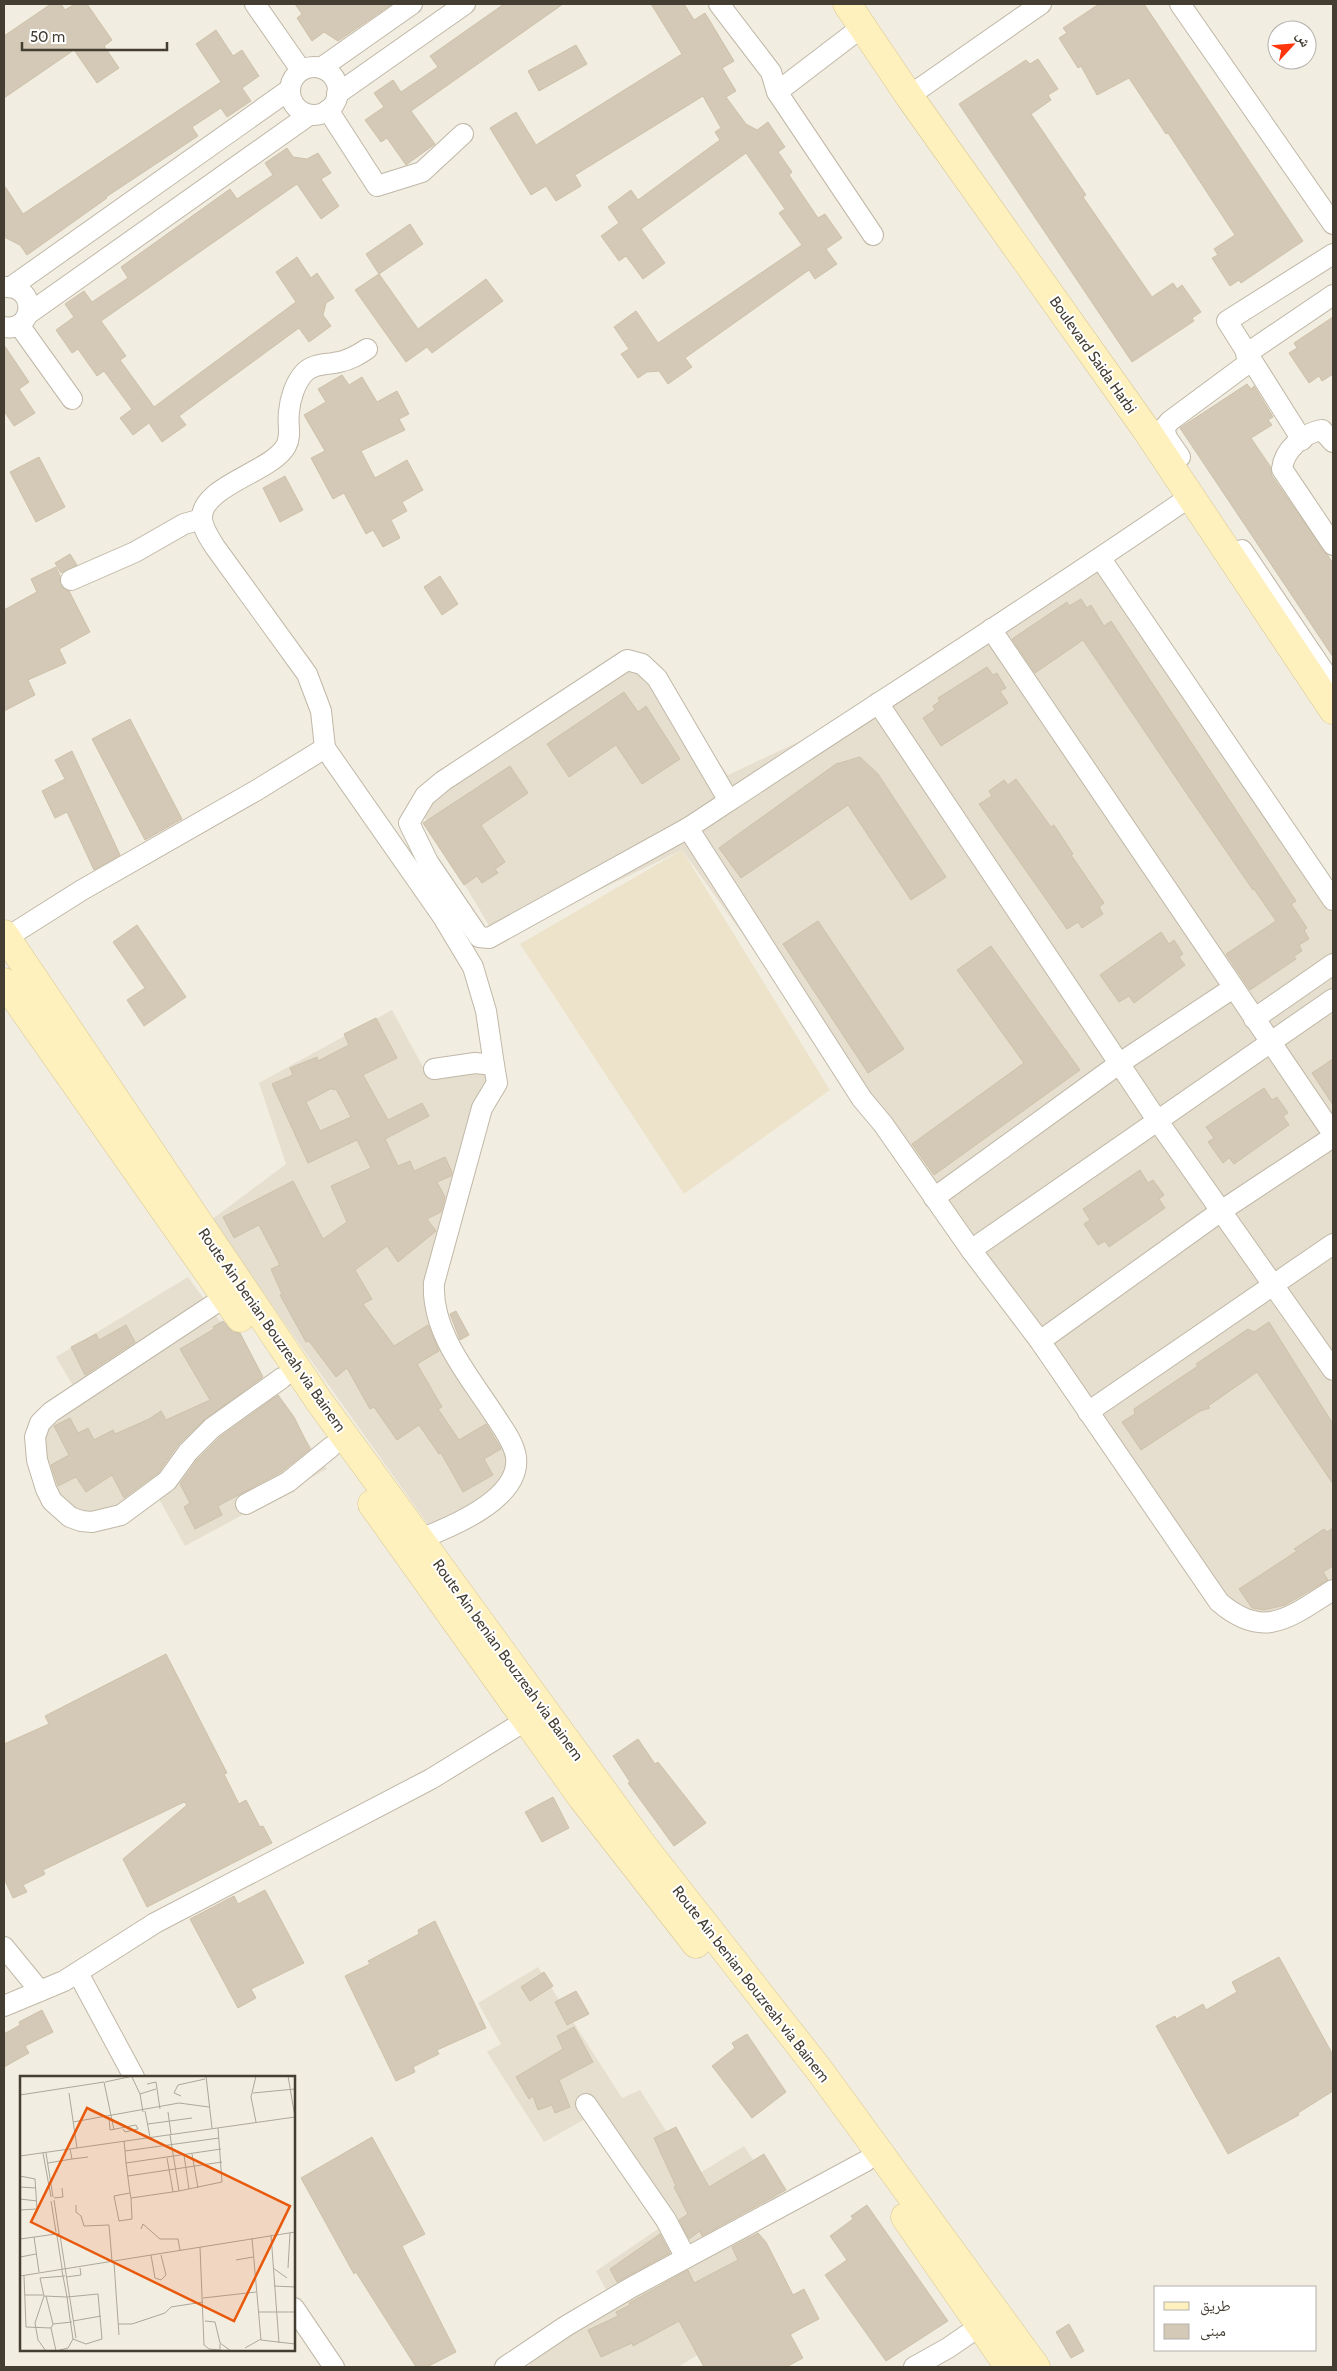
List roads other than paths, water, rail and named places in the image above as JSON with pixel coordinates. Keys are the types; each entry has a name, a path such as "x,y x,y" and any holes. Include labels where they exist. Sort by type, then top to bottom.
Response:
{"main road":[{"name":"Boulevard Saida Harbi","path":"847,4 909,96 1192,496 1333,710"},
{"name":"Route Ain benian Bouzreah via Bainem","path":"5,936 232,1291 282,1378 331,1447 535,1716 650,1855 820,2071 1036,2367"},
{"name":"Route Ain benian Bouzreah via Bainem","path":"4,982 232,1291 319,1401 420,1539 535,1716 660,1900 775,2042 866,2161 1009,2367"}],"street":[{"path":"255,4 311,69 332,75 337,88 325,106"},
{"path":"325,106 297,108 290,97 289,90 293,79 412,4"},
{"path":"13,325 325,106 465,4"},
{"path":"719,4 770,72 777,92 873,235"},
{"path":"909,96 1041,4"},
{"path":"1180,4 1333,224"},
{"path":"777,92 862,27"},
{"path":"7,287 289,90"},
{"path":"325,106 377,186 422,172 463,134"},
{"path":"1302,440 1227,322 1333,254"},
{"path":"7,287 24,294 28,300 13,325"},
{"path":"1333,295 1249,358 1176,416 1164,428 1167,438 1333,684"},
{"path":"13,325 72,399"},
{"path":"367,349 354,358 312,366 303,374 296,386 289,413 290,430 286,446 264,464 214,496 204,510 202,519 205,530 215,547 307,674 321,711 325,748 443,917 473,967 486,1011 496,1083 482,1108 434,1283 433,1297 440,1326 450,1346 508,1438 515,1451 516,1465 510,1480 494,1499 481,1510 452,1526 420,1539"},
{"path":"1333,442 1322,430 1314,431 1287,451 1282,468 1333,545"},
{"path":"479,937 489,938 688,828 991,628 1100,559 1192,496"},
{"path":"71,580 135,552 184,524 202,519"},
{"path":"1100,559 1333,900"},
{"path":"991,628 1333,1135 1040,1341"},
{"path":"473,967 479,937 428,862 410,823 426,796 443,781 627,660 642,664 657,678 729,801"},
{"path":"878,703 1120,1063 1156,1120 1333,1370"},
{"path":"5,936 74,894 257,790 325,748"},
{"path":"688,828 862,1099 883,1124 971,1250 1040,1341 1218,1602 1234,1616 1254,1623 1271,1622 1290,1617 1333,1590"},
{"path":"1254,1019 1333,964"},
{"path":"934,1198 1120,1063 1233,988"},
{"path":"971,1250 1156,1120 1333,1000"},
{"path":"434,1069 474,1063 494,1065"},
{"path":"1088,1412 1333,1244"},
{"path":"232,1291 51,1412 40,1423 35,1437 37,1460 52,1501 70,1517 81,1521 92,1522 121,1515 166,1481 188,1452 212,1428 282,1378"},
{"path":"246,1504 288,1482 331,1447"},
{"path":"4,2006 78,1973 129,1938 155,1923 431,1779 535,1716"},
{"path":"4,1947 40,1991"},
{"path":"78,1973 133,2076"},
{"path":"586,2104 666,2220 686,2258"},
{"path":"505,2367 596,2308 866,2161"},
{"path":"295,2309 334,2367"},
{"path":"914,2367 948,2348 980,2326"}]}
